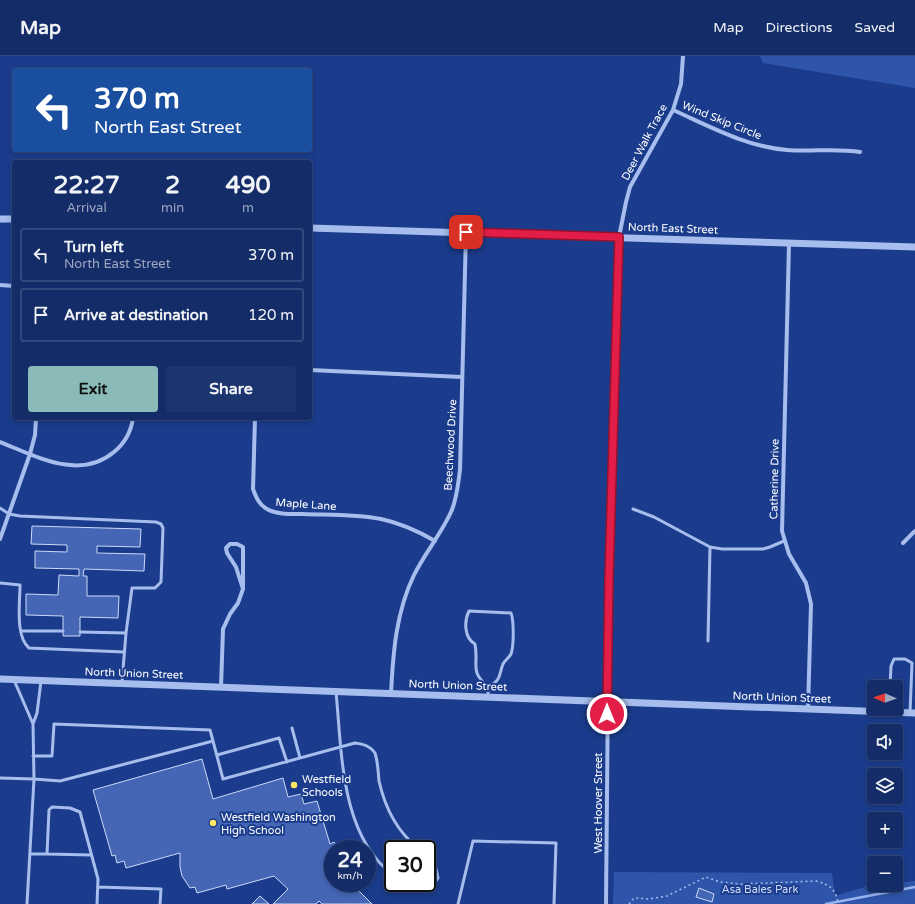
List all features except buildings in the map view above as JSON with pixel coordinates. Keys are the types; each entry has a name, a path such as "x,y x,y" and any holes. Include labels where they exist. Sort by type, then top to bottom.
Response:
{"street":[{"name":"Deer Walk Trace","path":"607,702 619,237 630,188 673,110 681,84 683,56"},
{"name":"Wind Skip Circle","path":"673,110 754,144 787,150 846,149 860,152"},
{"path":"0,219 12,219"},
{"name":"North East Street","path":"312,228 915,247"},
{"name":"Beechwood Drive","path":"391,694 395,637 403,602 415,573 435,541 451,511 458,485 460,470 466,232"},
{"name":"Catherine Drive","path":"789,244 782,517 784,541 789,554 806,582 811,604 808,709"},
{"path":"0,285 12,286"},
{"path":"312,370 462,376"},
{"path":"0,539 30,454 35,435 36,420"},
{"path":"0,442 64,465 86,465 97,462 109,456 119,448 132,427 133,420"},
{"name":"Maple Lane","path":"255,420 253,489 257,500 262,506 268,510 282,513 353,516 380,519 418,531 435,541"},
{"path":"903,543 915,531"},
{"path":"220,687 223,629 230,614 238,603 243,588 243,547 237,544 230,544 226,548 227,553 236,567 243,588"},
{"name":"North Union Street","path":"0,679 867,710"},
{"name":"West Hoover Street","path":"606,904 608,803 607,702"},
{"name":"North Union Street","path":"903,712 913,713"}],"lane":[{"path":"0,508 9,514 20,516 156,522 161,524 163,528 161,582 155,588 132,588 126,633 122,683"},
{"path":"633,509 654,517 710,547 722,549 763,548 770,547 784,541"},
{"path":"708,641 710,547"},
{"path":"0,583 20,585 19,622 22,640 29,648 124,652"},
{"path":"488,687 500,677 504,662 510,655 513,619 510,613 469,611 466,632 471,642 475,644 476,671 478,677 488,687 488,697"},
{"path":"21,630 63,632"},
{"path":"80,632 126,633"},
{"path":"890,680 891,666 894,659 905,659 912,663 913,713"},
{"path":"14,680 33,724"},
{"path":"27,904 34,779 33,724 37,713 41,680"},
{"path":"336,692 346,785 354,819 360,835 371,853 384,868"},
{"path":"33,756 52,756 54,724 210,730 223,779 355,742 364,744 371,747 375,753 378,762 379,779 387,809 409,840"},
{"path":"292,728 300,758"},
{"path":"217,755 279,738 286,762"},
{"path":"0,778 60,781 213,741"},
{"path":"47,854 49,810 52,807 70,808 80,812 98,879 97,904"},
{"path":"458,904 473,841 556,843 554,904"},
{"path":"30,854 92,855"},
{"path":"436,867 438,878 436,881"},
{"path":"98,887 161,889 160,904"}],"path":[{"path":"629,904 634,898 650,899 667,896 706,877 720,882 741,884 816,881 827,884 832,888 838,904"}],"green space":[{"path":"760,56 915,56 915,88 763,63"},
{"name":"Asa Bales Park","path":"614,872 832,873 835,896 867,886 867,892 903,892 903,882 915,881 915,904 613,904"}],"waterway":[{"path":"826,904 915,887"}],"place":[{"name":"Westfield Schools","path":"294,785"},
{"name":"Westfield Washington High School","path":"213,823"}],"route":[{"path":"466,232 619,237 609,578 607,714"}]}
